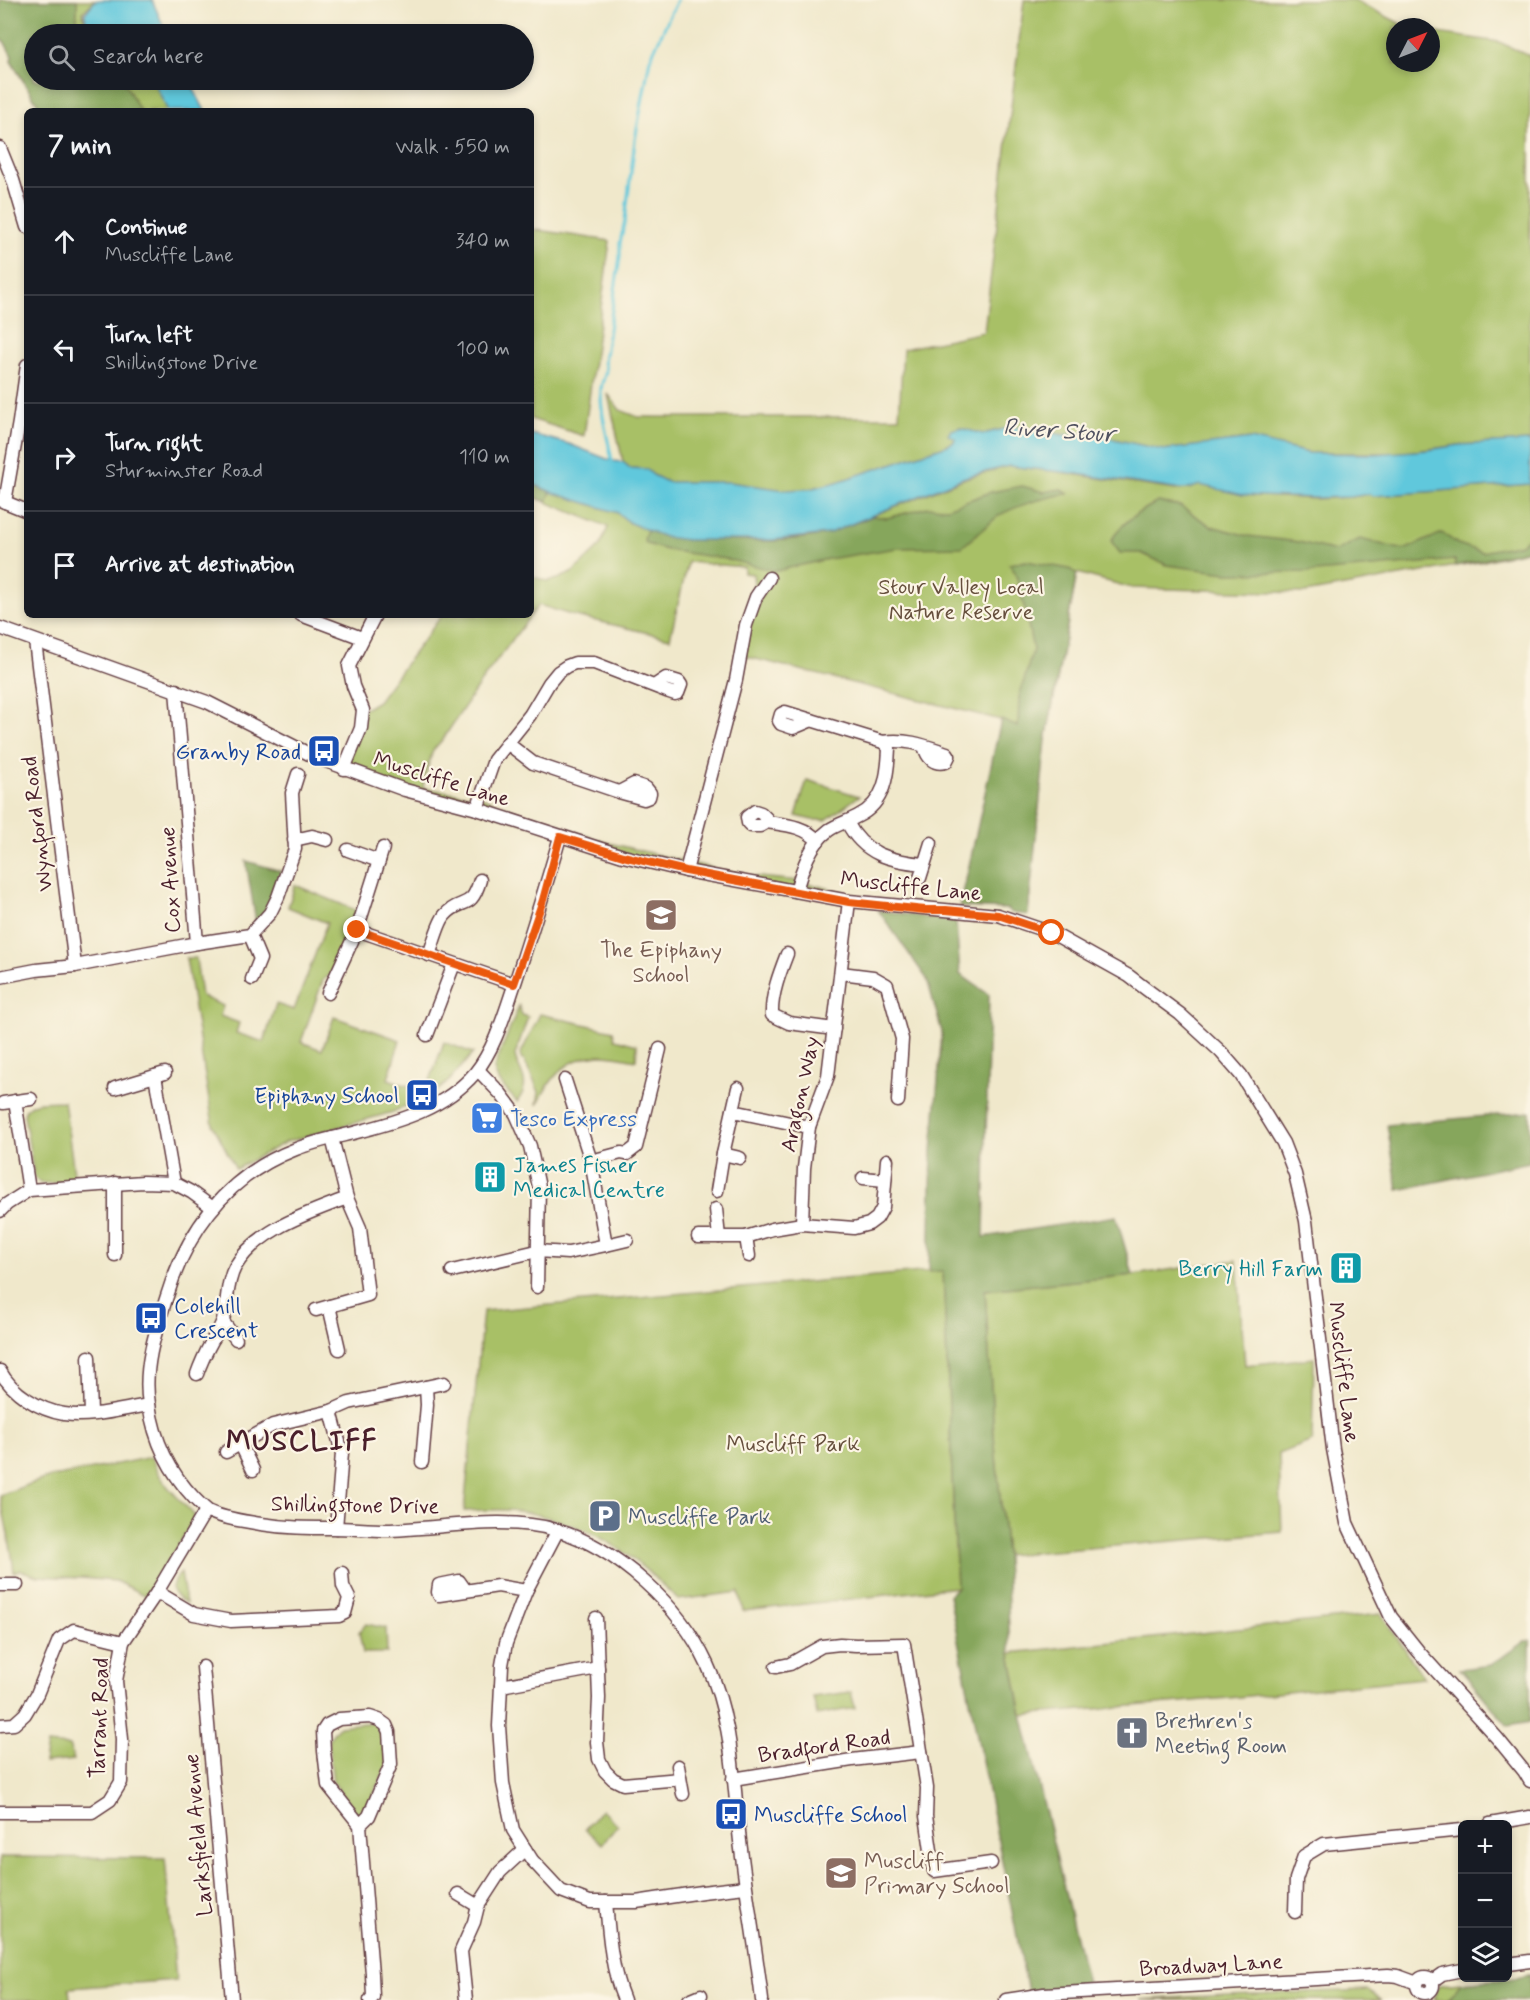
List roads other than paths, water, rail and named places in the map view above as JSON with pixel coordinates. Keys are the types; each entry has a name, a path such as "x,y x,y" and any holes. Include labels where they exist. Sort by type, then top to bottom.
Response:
{"street":[{"path":"0,148 24,217"},
{"path":"24,389 20,422 2,501 24,510"},
{"path":"686,871 736,681 746,625 756,597 769,578"},
{"path":"309,618 362,638"},
{"path":"344,769 362,720 363,710 353,686 349,666 373,618"},
{"name":"Muscliffe Lane","path":"0,628 207,702 315,757 405,790 477,809 623,856 686,871 849,902 998,915 1052,933 1121,971 1146,989 1219,1049 1241,1075 1283,1143 1295,1174 1309,1239 1333,1449 1347,1523 1391,1617 1497,1738 1530,1781"},
{"name":"Wynford Road","path":"35,642 75,966"},
{"path":"477,809 494,760 530,715 558,672 575,663 594,663 654,686"},
{"name":"Cox Avenue","path":"0,977 75,966 197,943 176,690"},
{"path":"812,720 884,742 906,740 924,746"},
{"path":"796,891 802,868 818,841 827,831 871,808 879,798 888,771 889,748 884,742"},
{"path":"507,743 533,763 619,792"},
{"path":"197,943 250,935 270,913 279,897 295,849 292,793 298,774"},
{"path":"767,822 794,826 812,834 818,841"},
{"path":"847,822 853,834 868,849 904,861 924,864"},
{"path":"294,840 312,836 327,840"},
{"name":"Shillingstone Drive","path":"560,837 543,900 514,984 491,1048 478,1070 446,1099 417,1114 299,1148 253,1171 230,1188 192,1236 170,1285 147,1368 149,1405 162,1451 179,1482 206,1510 246,1522 286,1528 336,1527 387,1530 494,1524 558,1530 596,1548 626,1566 654,1591 694,1641 708,1665 717,1688 726,1727 745,1887 754,1931 762,2000"},
{"path":"920,878 931,843"},
{"path":"328,993 357,930 383,848"},
{"path":"348,850 379,861"},
{"path":"429,955 444,916 472,899 480,880"},
{"name":"Aragon Way","path":"802,1224 809,1127 828,1076 849,902"},
{"path":"357,930 514,984"},
{"path":"250,935 260,959 252,979"},
{"path":"787,954 768,1017 789,1023 834,1029"},
{"path":"427,1035 454,964"},
{"path":"841,973 873,977 887,985 902,1039 898,1101"},
{"path":"591,1161 621,1153 627,1154 636,1147 660,1049"},
{"path":"478,1070 516,1114 530,1146 538,1187 537,1287"},
{"path":"115,1088 160,1074 174,1183"},
{"path":"565,1080 591,1161 606,1245"},
{"path":"717,1191 738,1088"},
{"path":"29,1190 9,1102 31,1099"},
{"path":"733,1111 809,1127"},
{"path":"316,1310 368,1295 360,1228 347,1198 332,1138"},
{"path":"723,1154 740,1158"},
{"path":"698,1237 746,1237 802,1224 854,1228 869,1224 877,1218 883,1207 887,1161"},
{"path":"863,1178 885,1180"},
{"path":"115,1183 115,1255"},
{"path":"0,1211 29,1190 115,1183 174,1183 213,1208"},
{"path":"197,1374 203,1358 223,1323 228,1286 234,1268 245,1254 262,1239 284,1226 347,1198"},
{"path":"716,1209 719,1237"},
{"path":"746,1237 749,1256"},
{"path":"452,1272 537,1251 568,1253 627,1240"},
{"path":"329,1306 339,1349"},
{"path":"223,1323 236,1339"},
{"path":"89,1357 91,1413"},
{"path":"2,1379 39,1405 65,1414 149,1405"},
{"path":"226,1452 273,1425 331,1411 350,1403 444,1383"},
{"path":"422,1462 428,1405 426,1387"},
{"path":"331,1411 342,1453 336,1527"},
{"path":"240,1443 253,1470"},
{"name":"Tarrant Road","path":"0,1812 92,1812 110,1800 121,1782 122,1739 116,1681 123,1642 157,1592 206,1510"},
{"path":"558,1530 526,1591 506,1643 502,1665 498,1726 503,1783 513,1830 532,1860 561,1891 590,1902 636,1902 745,1887"},
{"path":"157,1592 194,1614 231,1621 339,1616 345,1613 349,1598 343,1586 342,1573"},
{"path":"0,1585 17,1585"},
{"path":"466,1591 498,1586 526,1591"},
{"path":"596,1618 599,1698 598,1759 605,1771 613,1779 623,1784 679,1772 683,1794"},
{"path":"0,1725 14,1724 25,1714 38,1694 59,1640 74,1630 123,1642"},
{"name":"Bradford Road","path":"776,1667 789,1664 822,1646 903,1639 927,1788 926,1816 934,1871 991,1863"},
{"name":"Larksfield Avenue","path":"203,1667 232,2000"},
{"path":"501,1686 598,1668"},
{"path":"360,1825 369,1816 391,1764 389,1732 386,1725 370,1717 339,1719 327,1725 323,1731 324,1765 328,1785 360,1825 372,1974 373,1996 370,2000"},
{"name":"Bradford Road","path":"733,1779 852,1760 921,1752"},
{"path":"1512,1820 1530,1817"},
{"path":"1295,1912 1296,1879 1304,1856 1324,1844 1458,1830"},
{"path":"466,2000 461,1951 474,1922 478,1906 500,1872 525,1849"},
{"path":"458,1894 478,1906"},
{"path":"606,1902 610,1949 618,1986 624,2000"},
{"path":"1512,1963 1530,1961"},
{"name":"Broadway Lane","path":"1006,2000 1044,1994 1388,1975 1398,1976 1425,1989 1442,1974 1458,1971"},
{"path":"689,2000 701,1995"}],"water":[{"path":"152,0 163,24 87,24 85,13 95,1"},
{"path":"158,90 194,90 203,108 167,108"},
{"path":"1012,427 1064,435 1100,436 1163,450 1251,439 1308,453 1375,454 1459,445 1530,441 1530,484 1315,498 1243,495 1200,485 1188,489 1175,489 1009,466 965,477 827,534 773,540 687,540 665,537 630,523 618,513 534,484 534,435 569,444 612,461 623,462 630,468 646,469 667,482 729,482 785,490 809,489 837,482 948,445 954,442 955,438 948,435 951,430 960,428 983,434"}],"waterway":[{"path":"612,461 603,416 601,389 606,373 604,362 620,257 620,243 650,59 677,0"}],"place":[{"name":"Granby Road","path":"324,751"},
{"name":"The Epiphany School","path":"661,915"},
{"name":"Epiphany School","path":"422,1095"},
{"name":"Tesco Express","path":"487,1118"},
{"name":"James Fisher Medical Centre","path":"490,1177"},
{"name":"Berry Hill Farm","path":"1346,1268"},
{"name":"Colehill Crescent","path":"151,1318"},
{"name":"Muscliffe Park","path":"605,1516"},
{"name":"Brethren's Meeting Room","path":"1132,1733"},
{"name":"Muscliffe School","path":"731,1814"},
{"name":"Muscliff Primary School","path":"841,1873"}],"district":[{"name":"MUSCLIFF","path":"302,1440"}],"water label":[{"name":"River Stour","path":"1059,430"}],"park label":[{"name":"Stour Valley Local Nature Reserve","path":"961,598"},
{"name":"Muscliff Park","path":"793,1443"}]}
